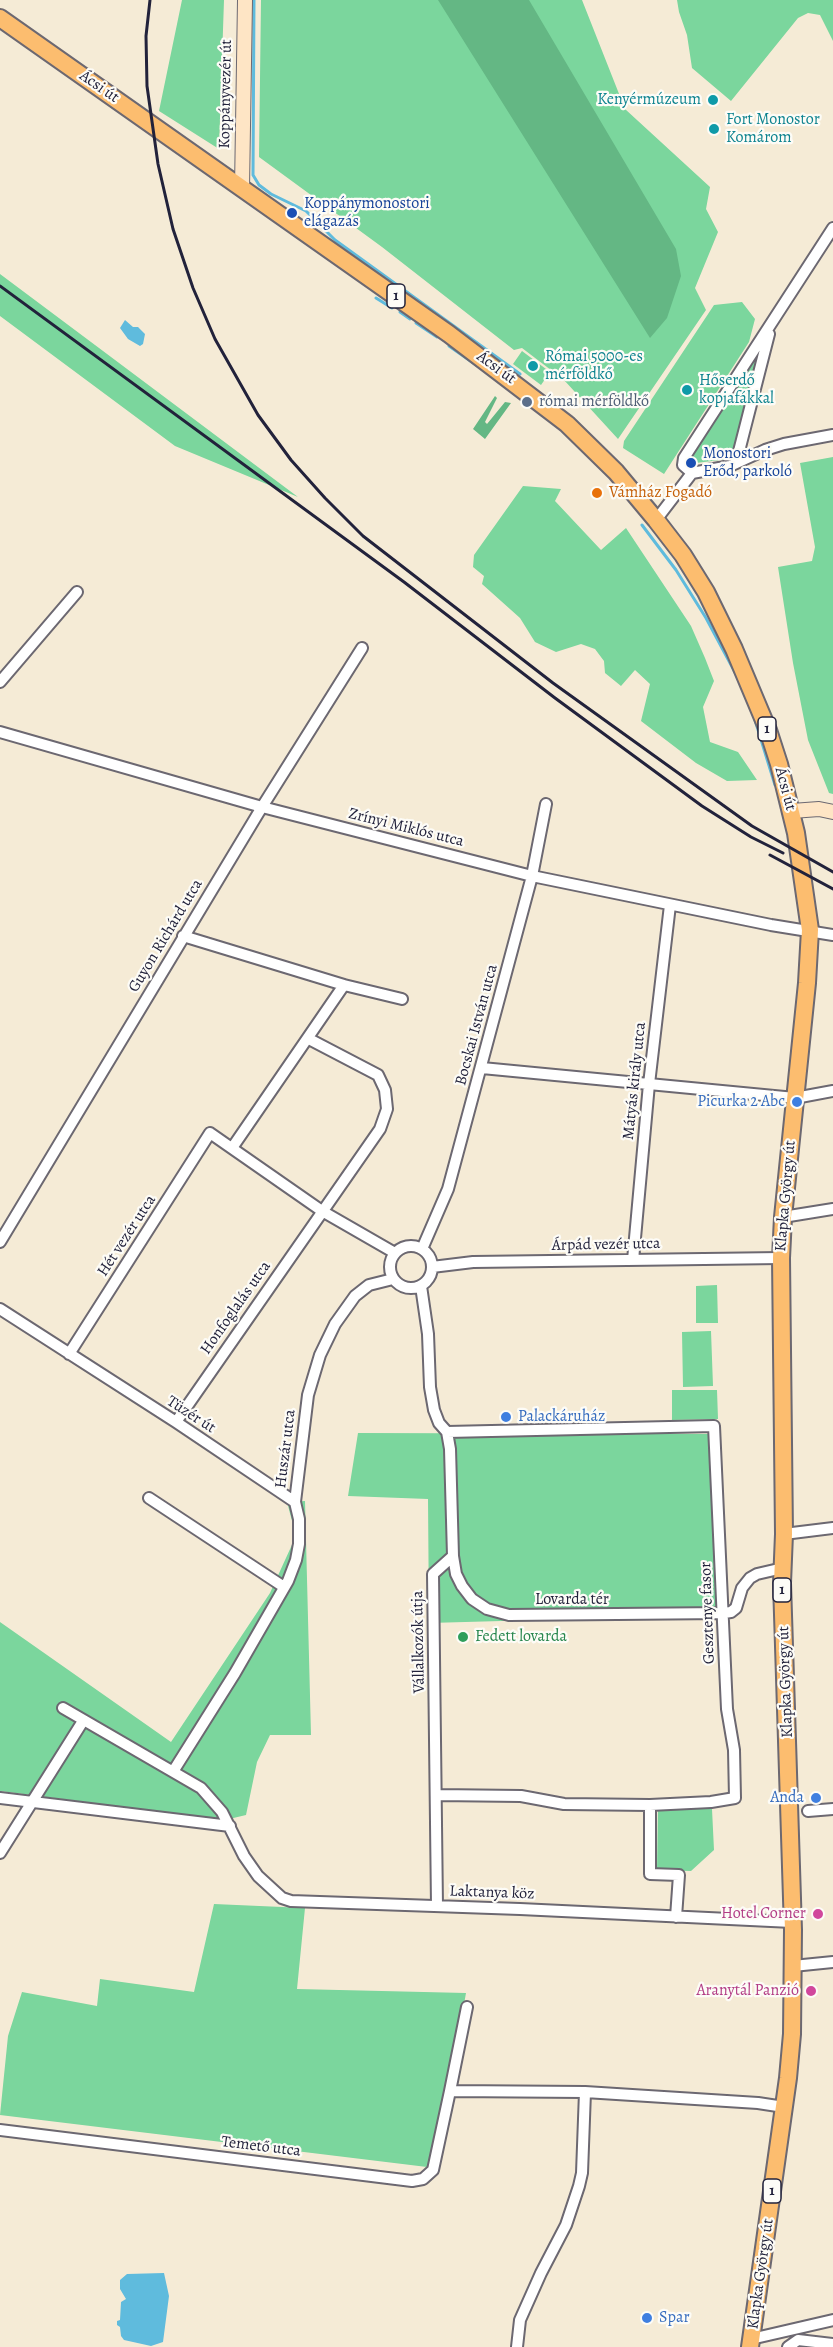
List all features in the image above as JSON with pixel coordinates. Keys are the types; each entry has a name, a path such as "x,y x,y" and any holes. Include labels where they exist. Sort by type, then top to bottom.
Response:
{"main road":[{"name":"Ácsi út","path":"0,18 449,334 548,408 616,472 683,555 722,622 768,730 792,811 802,872"},
{"name":"Klapka György út","path":"751,2343 792,2034 793,1966 783,1568 781,1258 810,930 802,872"}],"street":[{"name":"Koppányvezér út","path":"242,188 245,0"},
{"path":"692,473 684,465 684,458 833,228"},
{"path":"736,463 771,325"},
{"path":"747,360 755,358 761,363"},
{"path":"656,520 692,473 730,466 784,444 833,435"},
{"path":"0,682 77,592"},
{"name":"Guyon Richárd utca","path":"0,1242 183,936 362,648"},
{"name":"Zrínyi Miklós utca","path":"0,732 262,807 531,876 771,926 833,935"},
{"name":"Bocskai István utca","path":"422,1249 448,1189 482,1068 531,876 546,804"},
{"path":"792,811 819,809 833,812"},
{"name":"Mátyás király utca","path":"633,1260 649,1084 670,905"},
{"path":"183,936 344,985 402,999"},
{"path":"344,985 232,1148 322,1211 395,1253"},
{"name":"Honfoglalás utca","path":"176,1422 380,1129 387,1109 385,1090 378,1075 309,1039"},
{"path":"482,1068 795,1098 833,1091"},
{"name":"Hét vezér utca","path":"69,1354 210,1133 232,1148"},
{"path":"783,1218 833,1209"},
{"path":"407,1246 422,1249 431,1260 431,1275 421,1286 409,1289 400,1286 393,1279 390,1266 395,1253 407,1246"},
{"name":"Árpád vezér utca","path":"432,1267 473,1262 781,1258"},
{"name":"Huszár utca","path":"174,1770 235,1673 284,1587 296,1560 299,1544 295,1502 308,1395 320,1355 335,1324 355,1296 369,1285 393,1279"},
{"path":"421,1286 428,1334 429,1387 439,1423 447,1432 452,1474 453,1556"},
{"name":"Tüzér út","path":"0,1309 295,1502"},
{"name":"Gesztenye fasor","path":"447,1432 714,1426 727,1709 734,1750 735,1798 711,1802 650,1805"},
{"path":"149,1498 284,1587"},
{"path":"784,1534 833,1527"},
{"name":"Lovarda tér","path":"453,1556 462,1587 471,1599 487,1609 509,1616 724,1613"},
{"name":"Vállalkozók útja","path":"437,1905 433,1574 453,1556"},
{"path":"724,1613 736,1608 742,1588 750,1578 783,1568"},
{"name":"Laktanya köz","path":"63,1708 174,1770 201,1788 215,1802 230,1826 244,1856 258,1876 282,1898 291,1901 437,1905 792,1922"},
{"path":"0,1853 83,1721"},
{"path":"437,1795 521,1796 564,1804 650,1805 650,1874 679,1875 676,1917"},
{"path":"0,1798 230,1826"},
{"path":"808,1811 833,1809"},
{"path":"793,1966 833,1962"},
{"name":"Temető utca","path":"0,2130 419,2181 433,2170 467,2007"},
{"path":"450,2091 585,2092 758,2103 784,2107"},
{"path":"517,2347 520,2320 541,2272 567,2225 579,2187 582,2173 585,2092"},
{"path":"751,2343 833,2320"},
{"path":"788,2347 798,2340 833,2344"}],"green space":[{"path":"182,0 224,0 219,149 159,111"},
{"path":"261,0 582,0 625,109 710,187 706,209 718,232 695,288 706,310 618,439 564,380 522,348 514,350 382,247 259,157"},
{"path":"438,0 529,0 676,249 681,276 667,318 650,338"},
{"path":"677,0 833,0 833,41 820,15 808,13 798,18 731,101 692,68 687,35"},
{"path":"0,274 298,497 175,446 0,316"},
{"path":"742,302 755,319 749,342 664,474 623,448 624,441 714,305"},
{"path":"522,351 550,372 541,385 513,364"},
{"path":"750,361 758,362 733,454 728,459 696,463 689,460"},
{"path":"495,396 497,398 485,422 487,424 505,402 511,403 485,439 473,429"},
{"path":"833,457 833,794 829,793 808,740 778,567 812,561 815,547 800,463"},
{"path":"523,486 561,489 555,501 601,550 626,528 691,626 705,658 714,681 703,707 710,742 738,752 757,780 727,781 696,763 641,721 650,684 635,670 621,686 605,673 604,661 595,649 581,644 556,652 535,642 520,618 482,584 484,576 473,567 474,555"},
{"path":"717,1285 718,1323 696,1323 696,1286"},
{"path":"711,1331 713,1386 683,1387 682,1332"},
{"path":"672,1390 717,1390 718,1419 672,1420"},
{"path":"358,1433 711,1434 719,1615 429,1623 428,1499 348,1496"},
{"path":"305,1501 311,1735 270,1735 257,1762 246,1815 225,1820 0,1791 0,1622 171,1742 270,1593 296,1536 287,1502"},
{"path":"658,1808 712,1809 714,1850 691,1871 657,1870"},
{"path":"214,1904 305,1908 297,1989 466,1993 450,2083 427,2167 0,2115 8,2036 22,1992 97,2006 100,1979 194,1992"}],"water":[{"path":"125,320 145,334 143,344 140,346 128,339 120,328"},
{"path":"164,2273 169,2296 163,2342 151,2346 124,2340 120,2327 117,2325 117,2321 120,2320 121,2302 126,2299 120,2289 120,2280 127,2274"}],"waterway":[{"path":"254,0 253,175 259,185 271,194 306,211 335,240 520,374"},
{"path":"376,298 392,308"},
{"path":"400,312 410,319"},
{"path":"416,323 437,337"},
{"path":"449,346 479,367"},
{"path":"642,525 676,570 706,618 738,678"},
{"path":"755,720 775,785"}],"railway":[{"path":"150,0 146,36 147,86 158,164 173,229 193,288 215,339 258,415 291,460 363,536 553,683 752,826 833,872"},
{"path":"0,286 404,582 555,698 702,806 751,837 783,853"},
{"path":"770,855 833,889"}],"place":[{"name":"Kenyérmúzeum","path":"713,100"},
{"name":"Fort Monostor Komárom","path":"714,129"},
{"name":"Koppánymonostori elágazás","path":"292,213"},
{"name":"Római 5000-es mérföldkő","path":"533,366"},
{"name":"Hőserdő kopjafákkal","path":"687,390"},
{"name":"római mérföldkő","path":"527,402"},
{"name":"Monostori Erőd, parkoló","path":"691,463"},
{"name":"Vámház Fogadó","path":"597,493"},
{"name":"Picurka 2 Abc","path":"797,1102"},
{"name":"Palackáruház","path":"506,1417"},
{"name":"Fedett lovarda","path":"463,1637"},
{"name":"Anda","path":"816,1798"},
{"name":"Hotel Corner","path":"818,1914"},
{"name":"Aranytál Panzió","path":"811,1991"},
{"name":"Spar","path":"647,2318"}]}
